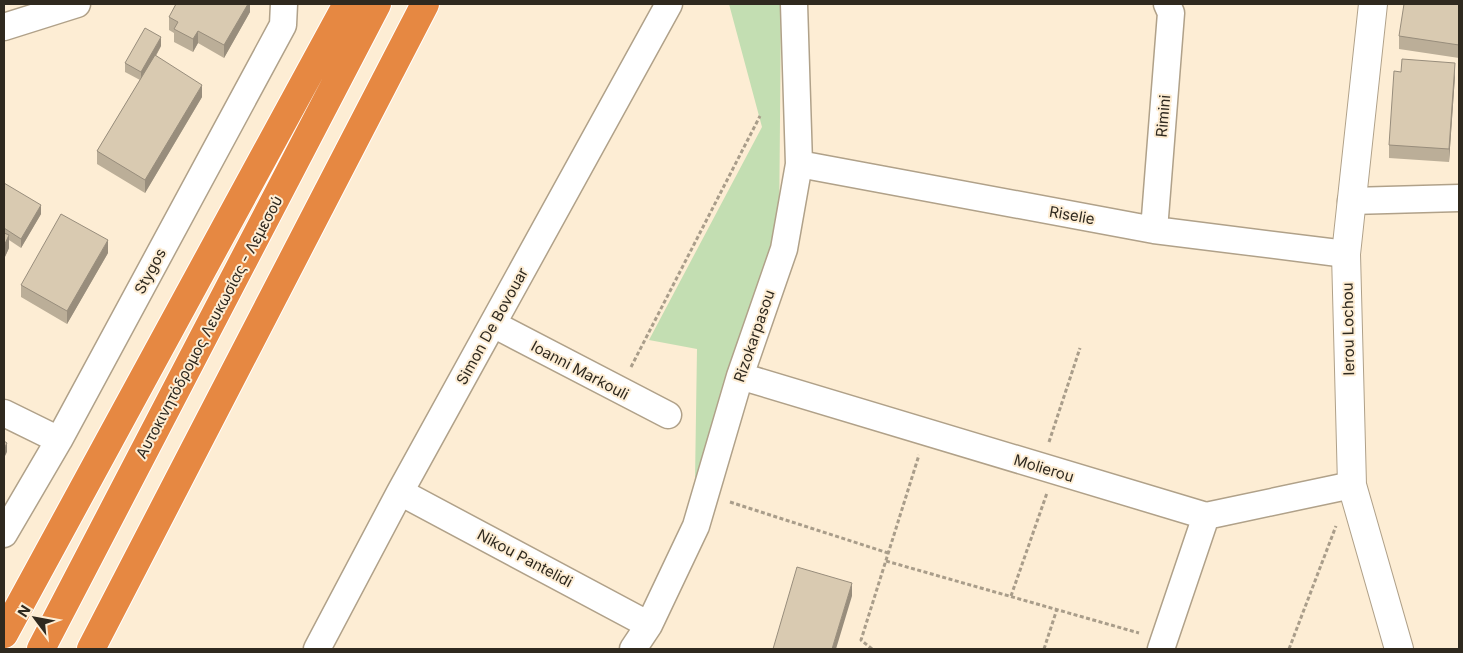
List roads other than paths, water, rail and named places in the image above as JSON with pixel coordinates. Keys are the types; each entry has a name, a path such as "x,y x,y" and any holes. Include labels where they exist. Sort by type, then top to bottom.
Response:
{"highway":[{"path":"4,634 347,4"},
{"name":"Αυτοκινητόδρομος Λευκωσίας - Λεμεσού","path":"41,649 377,4"},
{"path":"90,649 425,4"},
{"path":"11,649 218,311"},
{"path":"100,649 122,589"}],"street":[{"path":"4,27 77,4"},
{"name":"Stygos","path":"4,534 59,440 283,25 284,4"},
{"name":"Simon De Bovouar","path":"317,649 400,492 669,4"},
{"name":"Rizokarpasou","path":"633,649 649,625 696,526 740,376 784,249 799,164 794,4"},
{"name":"Rimini","path":"1154,230 1171,13 1167,4"},
{"name":"Ierou Lochou","path":"1372,4 1346,254 1352,485 1399,649"},
{"name":"Riselie","path":"799,164 1154,230 1346,254"},
{"path":"1351,201 1459,198"},
{"name":"Ioanni Markouli","path":"493,324 668,415"},
{"name":"Molierou","path":"740,376 1206,516 1352,485"},
{"path":"4,412 59,440"},
{"name":"Nikou Pantelidi","path":"400,492 649,625"},
{"path":"1162,644 1206,516"}]}
